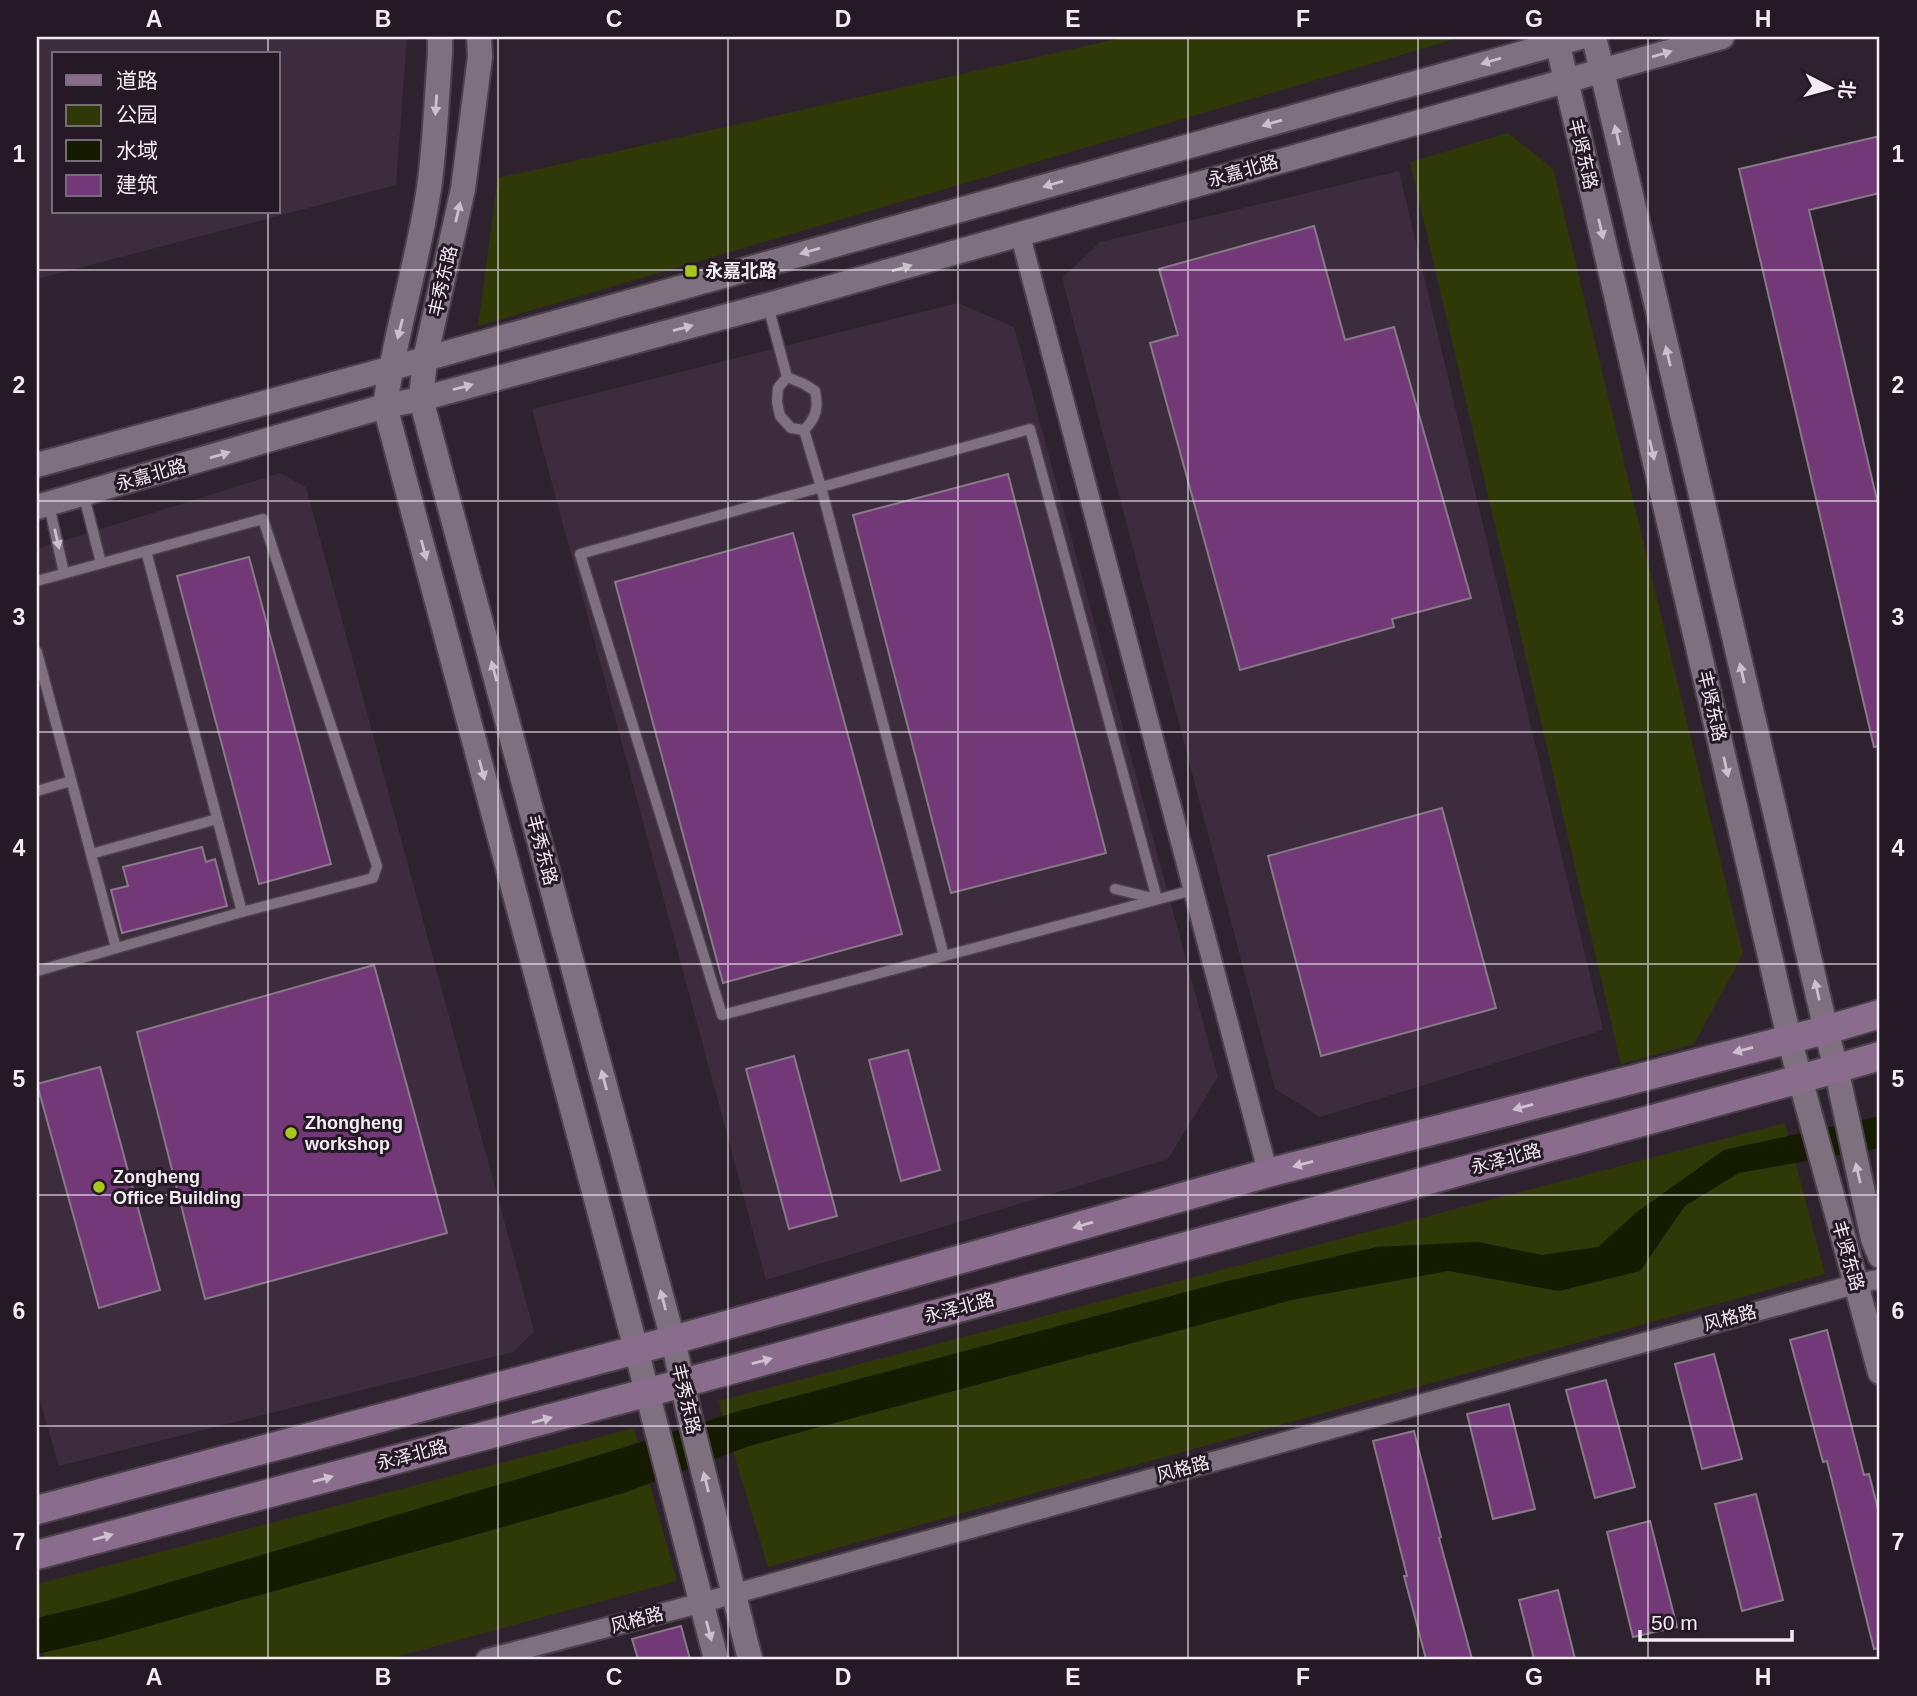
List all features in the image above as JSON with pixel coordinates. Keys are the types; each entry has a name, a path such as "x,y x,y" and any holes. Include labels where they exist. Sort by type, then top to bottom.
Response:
{"main road":[{"path":"37,1510 673,1340 1268,1173 1880,1014"},
{"name":"永泽北路","path":"37,1555 683,1383 1880,1056"}],"street":[{"name":"丰秀东路","path":"439,37 430,182 390,369 386,407 716,1659"},
{"name":"丰秀东路","path":"479,37 480,57 463,189 425,359 421,399 673,1340 750,1659"},
{"path":"37,465 390,369 1556,40 1581,37"},
{"name":"丰贤东路","path":"1594,37 1877,1248"},
{"name":"永嘉北路","path":"43,506 386,407 768,305 1722,37"},
{"name":"丰贤东路","path":"1556,40 1789,1038 1880,1372"},
{"path":"1020,234 1268,1173"},
{"name":"风格路","path":"486,1659 701,1603 1880,1279"}],"lane":[{"path":"768,305 787,377"},
{"path":"787,377 778,388 780,415 790,428 804,430"},
{"path":"787,377 815,391 818,404 815,419 804,430"},
{"path":"1157,900 1030,429 580,554 722,1015 1157,900 1193,890"},
{"path":"804,430 944,956"},
{"path":"84,495 102,563"},
{"path":"43,506 64,573"},
{"path":"37,581 263,519 377,866 373,878 242,912 37,971"},
{"path":"146,551 242,912"},
{"path":"37,652 116,948"},
{"path":"37,791 71,781"},
{"path":"91,854 217,819"},
{"path":"1115,889 1157,900"}],"shaded area":[{"path":"37,37 407,37 396,185 37,279"},
{"path":"1399,171 1603,1030 1320,1117 1275,1089 1062,278 1100,242"},
{"path":"958,303 1014,327 1218,1077 1168,1159 766,1280 532,409"},
{"path":"280,473 306,487 534,1331 514,1352 59,1466 37,1391 37,549"}],"green space":[{"path":"1126,37 1462,37 478,326 498,178"},
{"path":"1508,133 1553,169 1743,954 1694,1044 1621,1064 1410,162"},
{"path":"1785,1123 1825,1274 768,1567 718,1401"},
{"path":"634,1428 677,1581 388,1659 45,1659 37,1620 37,1584"}],"water":[{"path":"1880,1116 1880,1148 1739,1173 1685,1206 1640,1271 1559,1291 1448,1271 1292,1300 749,1446 624,1493 103,1639 37,1654 37,1618 103,1602 739,1411 1224,1282 1377,1247 1478,1242 1542,1255 1598,1247 1637,1212 1724,1150"}],"building":[{"path":"1880,136 1880,193 1809,210 1880,513 1880,746 1874,747 1739,169"},
{"path":"1314,226 1345,340 1394,327 1471,598 1392,619 1394,627 1240,670 1150,343 1178,335 1159,269"},
{"path":"1008,474 1106,853 951,893 853,515"},
{"path":"793,533 902,934 723,983 615,582"},
{"path":"249,557 331,864 259,884 177,576"},
{"path":"1442,808 1496,1008 1321,1056 1268,856"},
{"path":"202,847 206,862 215,859 227,906 122,933 111,890 128,886 123,867"},
{"name":"Zhongheng workshop","path":"374,965 447,1233 205,1299 137,1032"},
{"path":"908,1050 940,1170 901,1181 869,1060"},
{"path":"794,1056 837,1216 789,1229 746,1069"},
{"name":"Zongheng Office Building","path":"100,1067 160,1290 99,1308 37,1084"},
{"path":"1827,1330 1864,1475 1869,1474 1880,1517 1880,1648 1874,1649 1827,1461 1823,1462 1790,1340"},
{"path":"1714,1354 1742,1459 1702,1469 1675,1364"},
{"path":"1606,1380 1635,1487 1595,1498 1566,1390"},
{"path":"1509,1404 1535,1509 1493,1519 1467,1414"},
{"path":"1414,1431 1441,1537 1439,1538 1472,1659 1426,1659 1404,1576 1407,1576 1373,1441"},
{"path":"1756,1494 1783,1600 1742,1611 1715,1504"},
{"path":"1650,1521 1677,1627 1633,1637 1607,1532"},
{"path":"1558,1590 1575,1659 1534,1659 1519,1600"},
{"path":"681,1626 690,1659 638,1659 632,1639"}],"place":[{"name":"永嘉北路","path":"691,271"},
{"name":"Zhongheng workshop","path":"291,1133"},
{"name":"Zongheng Office Building","path":"99,1187"}]}
